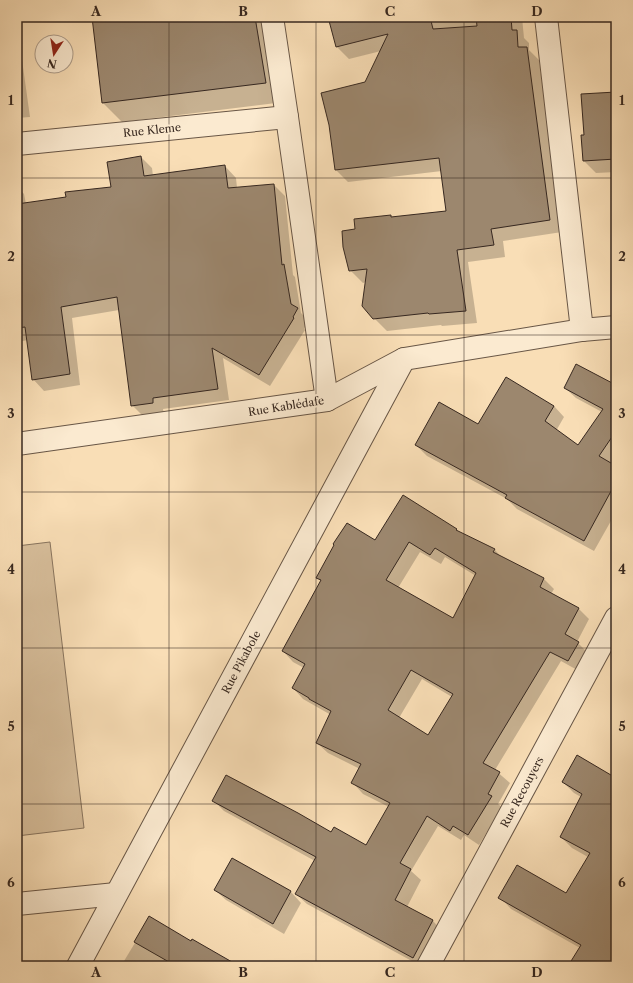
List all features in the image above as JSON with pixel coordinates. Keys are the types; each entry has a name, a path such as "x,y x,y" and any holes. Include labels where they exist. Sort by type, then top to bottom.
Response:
{"street":[{"path":"272,17 327,400"},
{"path":"546,17 582,330"},
{"name":"Rue Kleme","path":"17,144 287,117"},
{"name":"Rue Kablédafe","path":"17,444 327,400 404,359 582,330 616,327"},
{"name":"Rue Pikabole","path":"78,966 404,359"},
{"name":"Rue Recouyers","path":"428,966 616,618"},
{"path":"17,904 116,894"}],"shaded area":[{"path":"50,542 84,828 17,836 17,546"}],"building":[{"path":"92,17 255,17 266,83 102,103"},
{"path":"328,17 430,17 433,29 477,26 476,17 511,17 512,30 517,30 518,47 527,47 550,220 491,229 494,245 457,250 466,311 428,313 373,319 362,306 367,269 349,271 343,247 342,231 355,229 354,219 391,215 391,217 446,211 439,158 335,170 329,125 321,93 365,82 388,34 336,47"},
{"path":"616,92 616,159 583,161 581,135 584,135 581,94"},
{"path":"141,156 144,176 225,165 228,188 274,184 282,265 284,264 291,304 298,308 293,317 294,318 259,375 212,348 218,389 153,398 153,403 131,406 117,297 61,307 70,374 32,380 25,327 17,328 17,204 66,197 65,192 111,187 107,162"},
{"path":"576,364 616,385 616,431 599,456 616,466 616,482 584,541 505,498 507,495 415,445 439,402 478,424 506,377 554,406 545,421 578,445 603,409 564,388"},
{"path":"403,495 457,529 456,530 495,549 493,552 544,578 540,587 579,608 565,634 579,642 568,661 550,652 483,763 500,772 488,794 492,796 468,835 453,826 450,831 427,816 400,863 411,869 395,900 433,920 413,958 295,894 316,857 212,801 226,775 331,832 334,827 366,845 390,803 351,783 361,764 316,743 331,711 292,688 305,664 282,651 321,580 316,578 334,545 333,544 347,523 375,540","holes":["409,542 430,555 435,548 476,573 453,618 386,580","411,670 453,694 428,735 388,710"]},
{"path":"577,755 616,778 616,957 611,966 568,966 581,945 498,898 517,865 566,893 590,853 560,837 582,794 562,782"},
{"path":"232,858 291,891 273,924 214,890"},
{"path":"149,916 191,941 192,939 239,966 176,966 134,942"}]}
